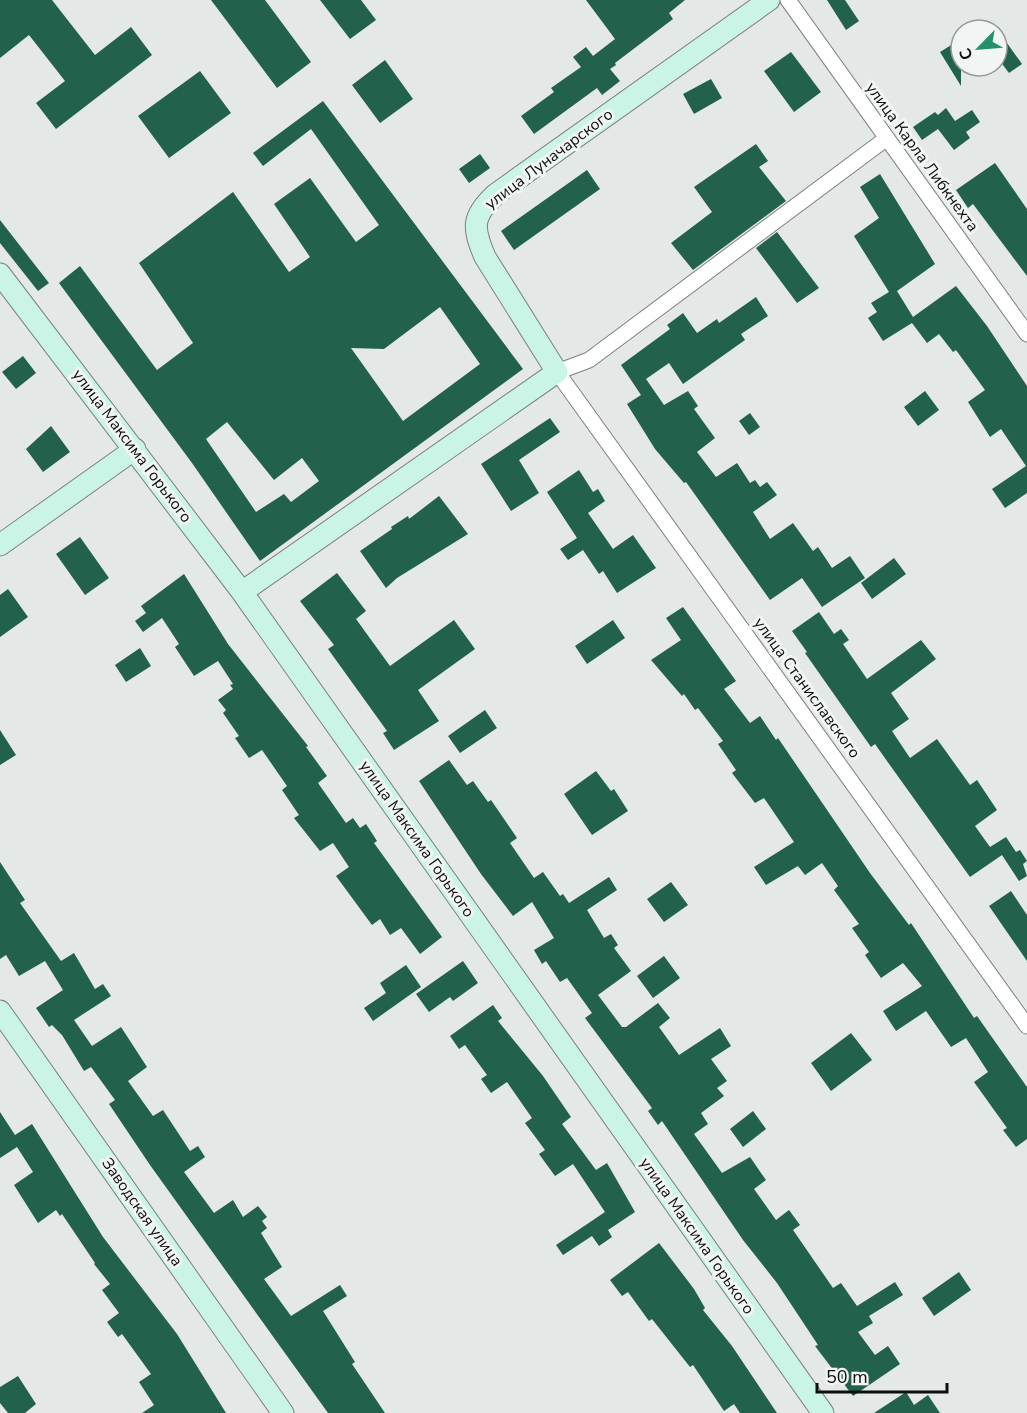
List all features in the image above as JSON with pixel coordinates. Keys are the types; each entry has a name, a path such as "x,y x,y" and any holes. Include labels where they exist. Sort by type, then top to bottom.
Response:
{"main road":[{"name":"улица Луначарского","path":"557,372 485,257 477,240 475,224 481,208 496,194 769,0"},
{"name":"улица Максима Горького","path":"0,274 242,592 822,1413"},
{"path":"242,592 557,372"},
{"path":"0,545 135,449"},
{"name":"Заводская улица","path":"0,1011 283,1413"}],"street":[{"name":"улица Карла Либкнехта","path":"788,0 1027,334"},
{"path":"557,372 590,360 887,138"},
{"name":"улица Станиславского","path":"557,372 1027,1026"}],"building":[{"path":"0,0 52,0 95,55 131,27 152,55 56,129 36,103 65,81 29,35 0,58"},
{"path":"211,0 265,0 311,62 277,88"},
{"path":"320,0 361,0 376,20 350,39"},
{"path":"586,0 685,0 669,13 673,19 610,69 620,81 602,95 597,88 534,134 521,116 554,92 551,88 581,67 573,57 586,47 593,56 615,39"},
{"path":"827,0 845,0 859,21 846,30"},
{"path":"949,46 949,67 940,52"},
{"path":"1009,46 1022,64 1009,73"},
{"path":"791,52 821,92 794,112 764,71"},
{"path":"385,60 413,99 380,123 352,85"},
{"path":"200,71 231,113 169,158 138,116"},
{"path":"711,79 722,98 694,114 683,94"},
{"path":"323,101 523,369 260,561 192,463 59,283 80,266 157,370 193,343 139,263 233,192 289,272 310,257 274,204 310,178 356,242 379,225 311,129 263,166 253,153","holes":["440,307 480,364 403,421 351,348 384,349","227,422 274,480 302,458 319,481 291,502 284,494 256,512 206,439"]},
{"path":"946,108 955,121 972,110 980,122 966,132 970,138 954,150 938,129 922,140 913,127 935,112 938,115"},
{"path":"756,144 768,161 759,167 786,201 693,270 671,243 712,212 694,187"},
{"path":"480,154 490,168 469,183 459,169"},
{"path":"995,163 1027,209 1027,276 973,204 968,208 956,190"},
{"path":"587,170 600,189 514,250 501,231"},
{"path":"880,174 935,264 897,291 913,317 956,286 987,326 1027,386 1027,493 1005,508 992,489 1026,466 1001,429 990,437 968,402 985,390 956,350 953,352 939,334 927,343 912,323 883,341 868,318 877,312 871,303 889,292 854,236 879,218 860,187"},
{"path":"0,220 49,283 38,291 0,243"},
{"path":"777,232 819,288 797,303 756,248"},
{"path":"756,297 768,316 741,334 745,340 683,384 669,363 646,379 664,405 688,391 698,406 694,409 715,438 697,452 716,477 737,463 750,483 755,480 760,487 767,482 777,495 753,512 770,539 793,523 813,551 818,547 832,568 850,556 865,578 822,607 802,578 770,600 686,482 684,483 655,449 627,404 641,395 621,365 670,329 667,325 683,313 697,333 717,319 719,323"},
{"path":"23,356 36,373 16,389 2,372"},
{"path":"925,391 939,410 918,426 904,407"},
{"path":"750,413 760,427 749,435 739,421"},
{"path":"550,418 560,432 519,460 539,493 511,511 481,464"},
{"path":"51,426 70,452 43,472 26,449"},
{"path":"579,470 593,492 598,489 605,501 588,513 613,549 633,535 656,568 617,593 603,571 599,574 583,550 568,560 560,549 577,538 547,492"},
{"path":"439,496 468,534 397,578 386,588 360,551 392,529 391,527 408,516 409,519"},
{"path":"80,537 109,578 85,595 56,554"},
{"path":"894,558 906,574 872,599 861,583"},
{"path":"337,573 366,611 356,619 390,666 454,620 475,649 418,690 439,721 394,750 383,733 387,731 328,649 334,645 300,601"},
{"path":"184,574 228,644 308,746 306,747 327,776 318,783 346,823 353,818 360,828 366,824 377,841 374,843 442,937 420,954 401,928 390,935 380,919 372,925 336,876 349,867 333,843 320,851 294,818 299,815 282,790 287,786 262,750 249,758 235,738 239,736 223,713 226,710 218,700 233,689 230,685 233,684 218,661 194,676 175,647 179,644 162,618 143,632 135,621 146,613 141,606"},
{"path":"8,589 28,617 0,637 0,595"},
{"path":"683,607 736,681 724,689 750,723 760,716 776,740 778,738 870,873 909,925 911,923 974,1018 977,1016 1027,1087 1027,1139 1016,1147 1003,1130 1007,1128 974,1082 988,1072 966,1038 951,1047 926,1011 896,1031 883,1011 922,986 903,963 881,978 865,955 869,952 852,928 859,924 834,890 838,886 822,863 805,875 798,866 766,885 754,867 794,842 764,798 755,803 732,773 736,770 718,744 723,741 698,708 695,710 684,694 682,696 651,660 681,640 666,618"},
{"path":"819,612 834,634 841,629 849,640 843,644 867,679 921,640 936,659 891,693 909,719 892,731 910,758 937,739 970,785 977,780 997,810 975,826 990,847 1006,837 1016,852 1020,850 1027,861 1023,864 1027,876 1019,881 1002,855 970,877 875,744 871,747 792,631"},
{"path":"613,620 625,638 587,664 575,646"},
{"path":"140,648 151,666 126,682 115,665"},
{"path":"485,710 497,728 460,753 448,736"},
{"path":"0,730 16,755 0,765"},
{"path":"449,760 467,785 473,781 488,802 491,800 517,838 510,843 534,878 543,872 560,896 563,894 569,903 609,877 617,890 587,910 604,938 611,934 618,945 614,948 631,971 598,995 622,1027 626,1027 658,1003 670,1018 659,1027 679,1055 720,1028 731,1046 711,1059 727,1081 717,1088 724,1096 701,1113 708,1124 694,1134 722,1173 750,1157 766,1180 754,1189 776,1220 789,1210 800,1225 793,1230 833,1288 841,1283 857,1306 895,1282 903,1295 869,1316 873,1323 858,1332 875,1355 888,1346 900,1364 853,1396 815,1346 818,1345 777,1283 743,1240 662,1121 658,1125 648,1111 652,1108 585,1018 592,1013 567,978 560,982 546,961 542,964 534,950 554,938 532,902 513,916 481,874 419,781"},
{"path":"596,771 611,791 614,789 628,811 592,835 564,794"},
{"path":"0,862 25,900 20,903 61,961 74,953 95,989 103,984 111,996 74,1020 92,1046 121,1027 147,1067 128,1081 153,1116 163,1110 190,1151 198,1146 205,1157 184,1172 214,1213 233,1200 243,1217 258,1206 267,1217 262,1221 267,1228 261,1233 282,1267 264,1279 291,1316 340,1285 347,1296 323,1311 355,1362 352,1364 385,1413 328,1413 150,1165 109,1104 115,1100 91,1067 84,1071 62,1035 52,1025 49,1027 36,1008 63,990 45,961 19,976 6,955 0,959"},
{"path":"671,882 688,905 664,922 647,899"},
{"path":"1011,891 1027,915 1027,961 989,906"},
{"path":"664,956 680,978 653,998 637,976"},
{"path":"463,961 478,983 453,1001 450,997 429,1012 416,994"},
{"path":"406,965 421,987 373,1021 364,1008 386,993 380,983"},
{"path":"493,1005 502,1018 498,1021 543,1076 571,1117 562,1124 596,1170 607,1163 635,1212 608,1230 612,1237 599,1246 592,1236 563,1255 556,1245 605,1212 573,1164 555,1176 539,1154 545,1150 525,1123 532,1118 507,1082 491,1093 481,1079 487,1075 465,1045 459,1049 450,1036"},
{"path":"851,1033 872,1060 831,1091 811,1063"},
{"path":"753,1111 766,1129 743,1147 730,1129"},
{"path":"0,1112 15,1135 32,1124 103,1237 177,1334 226,1413 142,1413 154,1405 139,1382 151,1374 122,1334 118,1337 107,1322 119,1313 102,1290 110,1284 94,1264 62,1214 60,1216 56,1210 38,1223 14,1185 33,1172 17,1147 0,1158"},
{"path":"659,1243 694,1289 705,1308 703,1310 732,1346 777,1413 740,1413 734,1404 724,1411 693,1365 690,1367 652,1319 649,1321 628,1292 622,1296 610,1280"},
{"path":"959,1272 971,1290 934,1316 922,1298"},
{"path":"18,1376 36,1404 25,1413 8,1413 0,1403 0,1387"},
{"path":"906,1392 914,1405 928,1395 940,1413 874,1413"}]}
